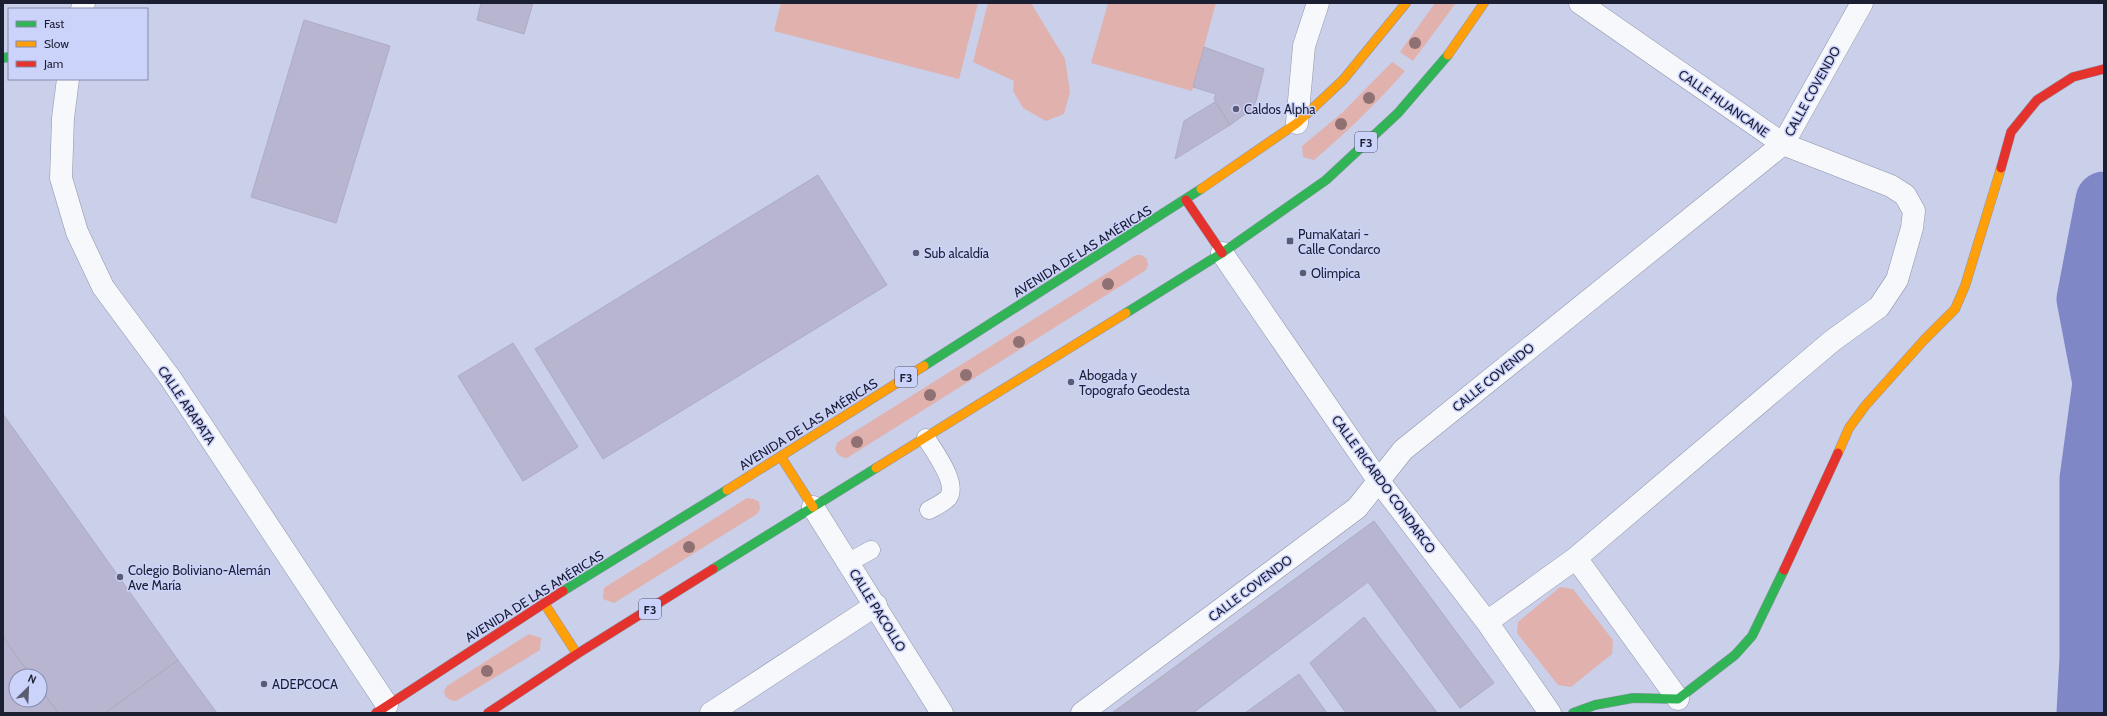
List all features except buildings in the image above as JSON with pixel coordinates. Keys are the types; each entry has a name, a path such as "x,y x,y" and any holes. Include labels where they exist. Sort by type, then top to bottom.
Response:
{"main road":[{"name":"AVENIDA DE LAS AMÉRICAS","path":"386,710 544,604 1186,200 1297,123 1343,80 1406,3"},
{"name":"F3","path":"488,713 577,654 1222,253 1326,180 1398,113 1456,45 1484,3"},
{"path":"1573,713 1595,705 1633,698 1678,699 1735,655 1752,636 1827,480 1849,428 1865,406 1924,340 1955,309 1965,286 1987,217 2011,132 2038,100 2073,77 2104,69"},
{"path":"1186,200 1222,253"},
{"path":"781,456 813,507"},
{"path":"544,604 577,654"}],"street":[{"path":"1297,123 1304,46 1318,3"},
{"name":"CALLE HUANCANE","path":"1576,558 1832,341 1879,307 1897,280 1912,228 1914,211 1905,195 1891,186 1783,144 1580,3"},
{"name":"CALLE COVENDO","path":"1082,713 1357,508 1403,450 1783,144 1862,3"},
{"name":"CALLE ARAPATA","path":"68,80 63,118 61,178 77,232 103,287 171,380 386,710"},
{"name":"CALLE RICARDO CONDARCO","path":"1222,253 1378,480 1487,622 1550,713"},
{"name":"CALLE PACOLLO","path":"813,507 876,605 942,713"},
{"path":"1487,622 1576,558 1678,699"},
{"path":"711,713 876,605"}],"lane":[{"path":"926,438 950,478 952,489 948,497 929,510"},
{"path":"849,562 871,550"}],"shaded area":[{"path":"781,3 978,3 959,79 774,31"},
{"path":"988,3 1031,3 1065,59 1070,92 1064,114 1046,121 1023,108 1013,91 1014,81 973,62"},
{"path":"1108,3 1216,3 1192,91 1091,63"},
{"path":"1435,3 1456,3 1413,61 1400,52"},
{"path":"1392,62 1405,71 1373,106 1314,160 1303,157 1302,146 1343,112"},
{"path":"1136,255 1142,255 1147,259 1148,265 1146,270 847,458 838,454 835,448 838,442"},
{"path":"747,498 754,499 759,502 760,509 757,514 614,603 603,599 604,588"},
{"path":"1560,587 1573,589 1613,640 1612,654 1571,687 1558,685 1517,633 1518,622"},
{"path":"529,634 541,638 540,650 456,701 450,700 445,696 444,691 447,686"}],"waterway":[{"path":"2085,713 2088,658 2088,479 2101,383 2085,299 2104,200"}],"traffic: fast":[{"path":"1126,313 1222,253 1326,180 1398,113 1448,55"},
{"path":"3,58 8,57"},
{"path":"924,366 1201,189"},
{"path":"713,569 876,468"},
{"path":"563,591 727,490"},
{"path":"1573,713 1595,705 1633,698 1678,699 1735,655 1752,636 1784,570"}],"traffic: slow":[{"path":"1201,189 1297,123 1343,80 1406,3"},
{"path":"1448,55 1484,3"},
{"path":"1838,453 1849,428 1865,406 1924,340 1955,309 1965,286 2001,168"},
{"path":"876,468 1126,313"},
{"path":"727,490 924,366"},
{"path":"781,457 813,507"},
{"path":"544,603 577,654"}],"traffic: jam":[{"path":"2001,168 2011,132 2037,100 2073,77 2104,69"},
{"path":"1186,200 1222,253"},
{"path":"1784,570 1838,453"},
{"path":"488,713 577,654 713,569"},
{"path":"376,713 563,591"}],"place":[{"name":"Caldos Alpha","path":"1236,109"},
{"name":"PumaKatari - Calle Condarco","path":"1290,241"},
{"name":"Sub alcaldía","path":"916,253"},
{"name":"Olimpica","path":"1303,273"},
{"name":"Abogada y Topografo Geodesta","path":"1071,382"},
{"name":"Colegio Boliviano-Alemán Ave María","path":"120,577"},
{"name":"ADEPCOCA","path":"264,684"}]}
